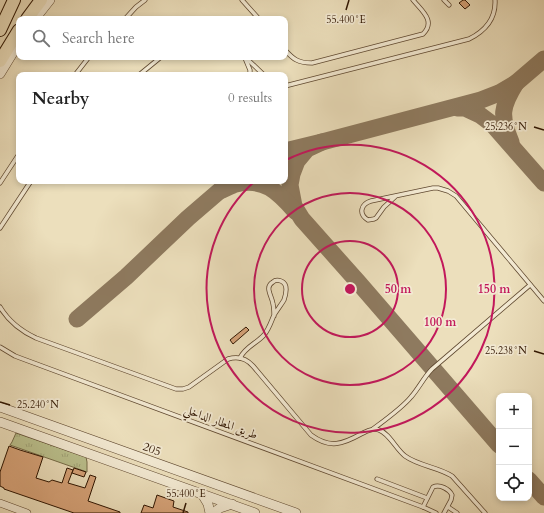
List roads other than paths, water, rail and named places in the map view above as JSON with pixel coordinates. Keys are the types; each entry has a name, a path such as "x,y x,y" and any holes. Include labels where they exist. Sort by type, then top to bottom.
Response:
{"highway":[{"path":"0,30 14,0"},
{"path":"29,16 42,0"},
{"path":"0,61 16,35"}],"street":[{"path":"37,16 50,0"},
{"path":"0,74 16,48"},
{"name":"205","path":"0,407 296,513"},
{"path":"0,422 255,513"},
{"path":"211,513 218,494 221,492 263,507 284,508"},
{"path":"202,494 211,513"},
{"path":"0,503 28,513"},
{"path":"211,513 232,504"}],"lane":[{"path":"128,16 145,0"},
{"path":"242,0 256,16"},
{"path":"288,53 296,60 304,63 312,63 422,34 426,30 428,19 413,0"},
{"path":"444,0 449,5"},
{"path":"288,85 469,39 481,31 492,19 495,9 495,0"},
{"path":"77,72 87,60"},
{"path":"143,72 157,60"},
{"path":"246,60 250,72"},
{"path":"248,60 261,72"},
{"path":"0,183 16,159"},
{"path":"0,228 29,184"},
{"path":"396,196 374,219 368,220 363,216 363,207 368,202 433,188 443,189 452,193 544,301"},
{"path":"240,358 245,350 265,334 284,300 287,290 284,282 280,280 276,280 269,285 274,316"},
{"path":"0,307 10,320 25,333 176,389 189,387 228,359 240,358 246,360 311,435 316,439 329,444 336,444 349,441 366,431 373,429 411,397 425,376 432,369 530,285"},
{"name":"طريق المطار الداخلي","path":"0,347 23,359 436,513"},
{"path":"373,429 384,432 399,451 409,458 452,476 485,513"},
{"path":"377,479 427,498"},
{"path":"423,507 433,487 439,486 450,491 452,495 448,507 444,513"},
{"path":"448,507 457,513"}]}
